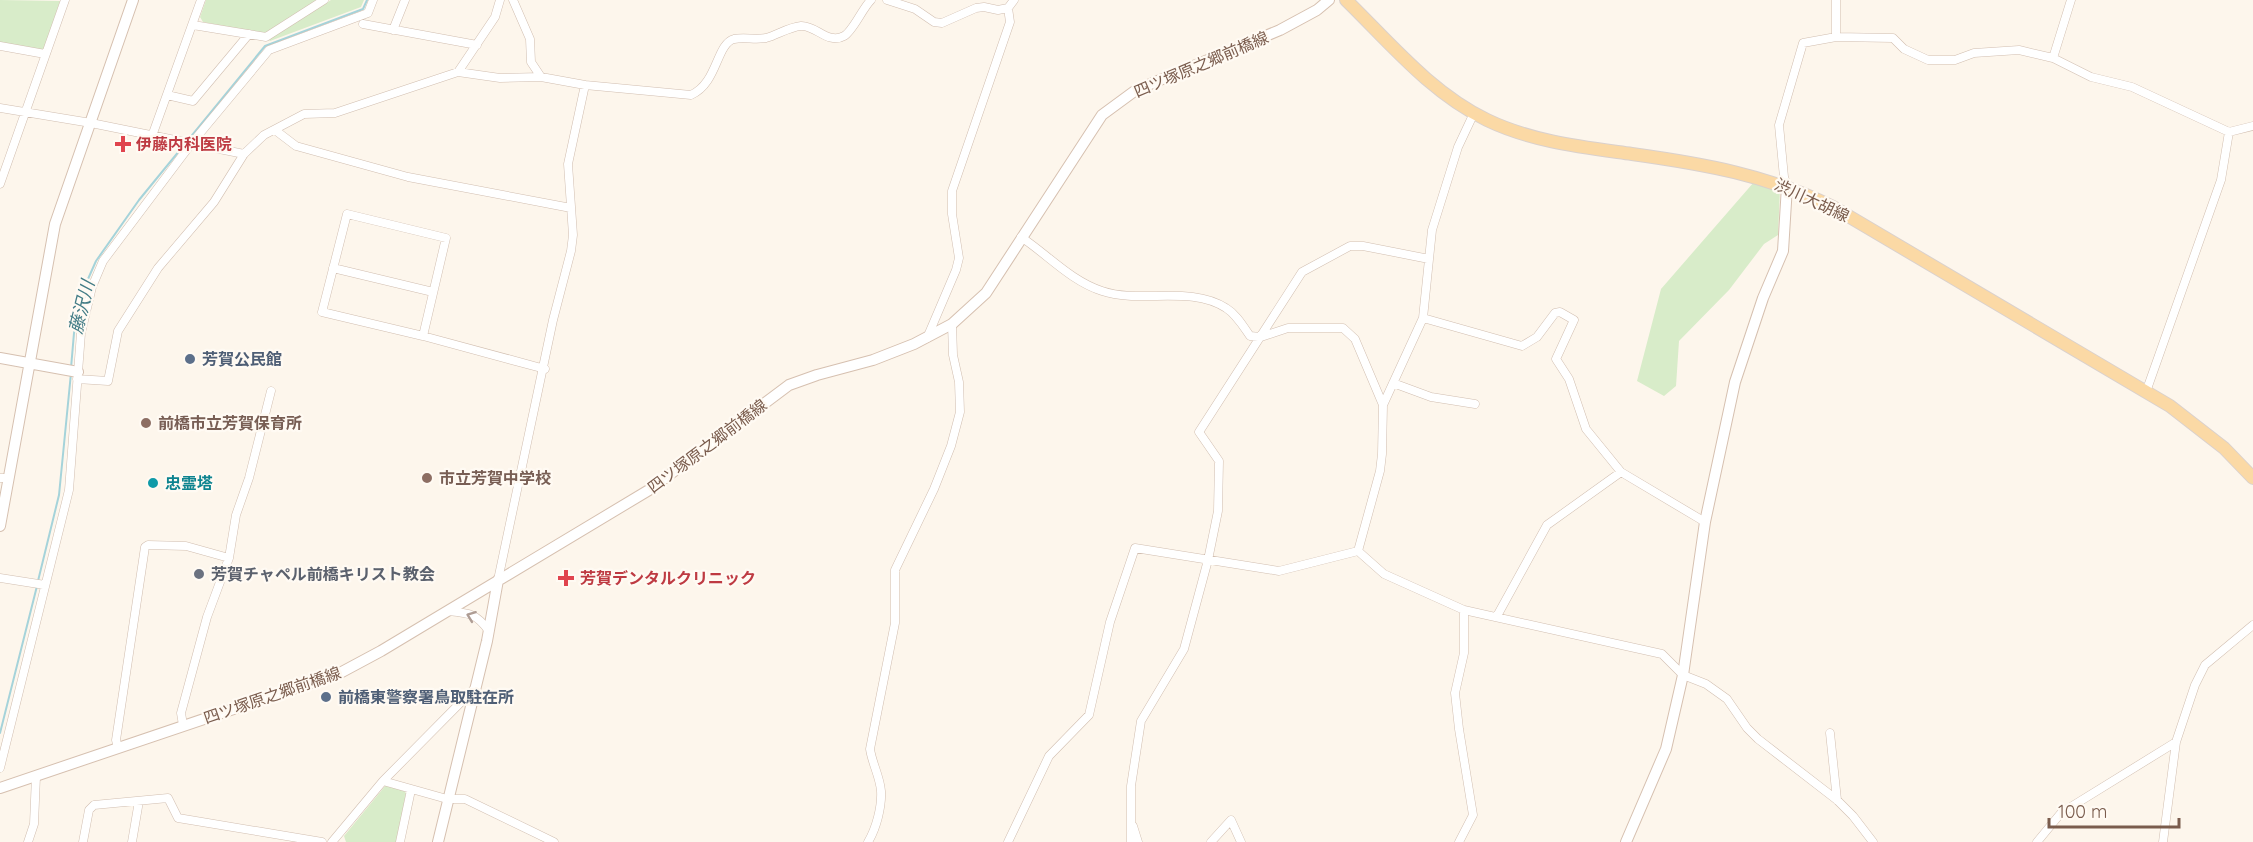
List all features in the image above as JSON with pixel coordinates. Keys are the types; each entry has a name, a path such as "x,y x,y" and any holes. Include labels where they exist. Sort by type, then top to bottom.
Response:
{"main road":[{"path":"0,526 4,478 30,364 55,224 133,0"},
{"name":"四ツ塚原之郷前橋線","path":"0,788 340,673 592,526 649,490 789,385 873,360 927,338 952,324 979,301 1102,115 1122,99 1154,81 1280,30 1317,10 1329,0"},
{"name":"渋川大胡線","path":"1346,0 1441,92 1474,113 1504,128 1543,141 1749,174 1787,186 1833,207 2146,392 2203,429 2224,447 2253,478"},
{"path":"1626,842 1666,749 1683,675 1705,522 1735,382 1763,298 1783,251 1787,186"},
{"path":"0,358 78,375"},
{"path":"438,842 489,631 498,580"}],"street":[{"path":"0,184 1,174 65,0"},
{"path":"152,136 201,0"},
{"path":"192,25 266,37 324,0"},
{"path":"0,768 69,490 81,333 92,287 103,261 191,144 269,50 368,13 373,0"},
{"path":"393,30 405,0"},
{"path":"458,72 495,17 500,0"},
{"path":"513,0 530,39 531,62 541,77"},
{"path":"78,375 108,381 118,331 158,268 214,202 244,154 264,135 304,114 335,113 458,72 500,78 541,77 585,85 691,95 701,90 709,81 726,43 734,39 764,38 801,26 838,39 847,35 864,7 871,0"},
{"path":"887,0 915,9 934,22 942,23 976,8 998,10 1008,8 1014,0"},
{"path":"1836,0 1836,37"},
{"path":"2053,58 2071,0"},
{"path":"927,338 956,270 958,258 952,214 952,191 1010,22 1008,8"},
{"path":"363,24 477,45"},
{"path":"167,95 193,101 249,34"},
{"path":"1787,186 1784,177 1779,124 1803,43 1836,37 1893,38 1904,49 1928,60 1955,60 1974,53 2019,50 2053,58 2091,77 2132,87 2229,132 2253,126"},
{"path":"0,46 45,54"},
{"path":"498,580 545,369 553,320 571,251 573,235 568,164 585,85"},
{"path":"0,108 90,123 244,154"},
{"path":"1358,551 1380,471 1383,405 1423,318 1432,230 1458,147 1474,113"},
{"path":"275,130 296,146 408,177 571,208"},
{"path":"2146,392 2221,180 2229,132"},
{"path":"423,336 446,238 347,214 322,312 545,369"},
{"path":"1021,237 1078,279 1095,288 1115,294 1186,297 1215,302 1236,316 1250,336 1261,337 1288,328 1343,328 1355,339 1383,405"},
{"path":"1131,842 1131,786 1141,721 1185,649 1218,511 1219,460 1199,432 1302,272 1350,246 1363,246 1429,259"},
{"path":"333,268 433,292"},
{"path":"1423,318 1522,346 1537,337 1555,314 1560,312 1574,320 1556,359 1569,379 1586,429 1621,472 1705,522"},
{"path":"868,842 873,833 880,802 881,789 870,749 895,623 896,570 934,489 951,446 960,412 952,324"},
{"path":"1393,383 1431,397 1475,404"},
{"path":"183,725 181,713 207,617 229,558 236,515 249,478 271,391"},
{"path":"1497,616 1547,525 1621,472"},
{"path":"118,748 116,740 145,547 148,545 186,546 229,558"},
{"path":"1008,842 1049,756 1089,716 1110,622 1135,548 1279,571 1358,551"},
{"path":"1358,551 1384,574 1464,610 1662,654 1683,675 1706,684 1727,699 1747,728 1758,739 1837,800 1873,842"},
{"path":"0,578 45,585"},
{"path":"1459,842 1473,815 1455,693 1464,653 1464,610"},
{"path":"448,611 469,613 481,619 489,631"},
{"path":"2163,842 2176,742 2195,685 2205,665 2253,625"},
{"path":"332,842 383,781 475,687"},
{"path":"1830,733 1837,800"},
{"path":"2037,842 2061,813 2176,742"},
{"path":"28,842 34,824 36,776"},
{"path":"383,781 447,799 465,799 554,842"},
{"path":"400,842 411,790"},
{"path":"83,842 90,807 168,798 178,818 322,842"},
{"path":"132,842 139,801"},
{"path":"1131,815 1138,842"},
{"path":"1211,842 1231,820 1241,842"}],"green space":[{"path":"0,0 60,1 45,48 41,50 0,42"},
{"path":"206,0 317,0 265,34 203,22 200,17"},
{"path":"331,0 364,0 361,7 270,41 268,39"},
{"path":"1754,182 1780,189 1778,235 1764,244 1729,290 1679,341 1676,386 1664,396 1637,381 1661,289"},
{"path":"386,785 406,793 397,842 346,842 344,836"}],"waterway":[{"name":"藤沢川","path":"71,368 74,333 84,288 96,261 139,200 265,46 363,9 367,0"},
{"name":"藤沢川","path":"38,581 59,495 71,373"},
{"name":"藤沢川","path":"0,733 37,586"}],"place":[{"name":"伊藤内科医院","path":"123,144"},
{"name":"芳賀公民館","path":"190,359"},
{"name":"前橋市立芳賀保育所","path":"146,423"},
{"name":"市立芳賀中学校","path":"427,478"},
{"name":"忠霊塔","path":"153,483"},
{"name":"芳賀チャペル前橋キリスト教会","path":"199,574"},
{"name":"芳賀デンタルクリニック","path":"566,578"},
{"name":"前橋東警察署鳥取駐在所","path":"326,697"}]}
